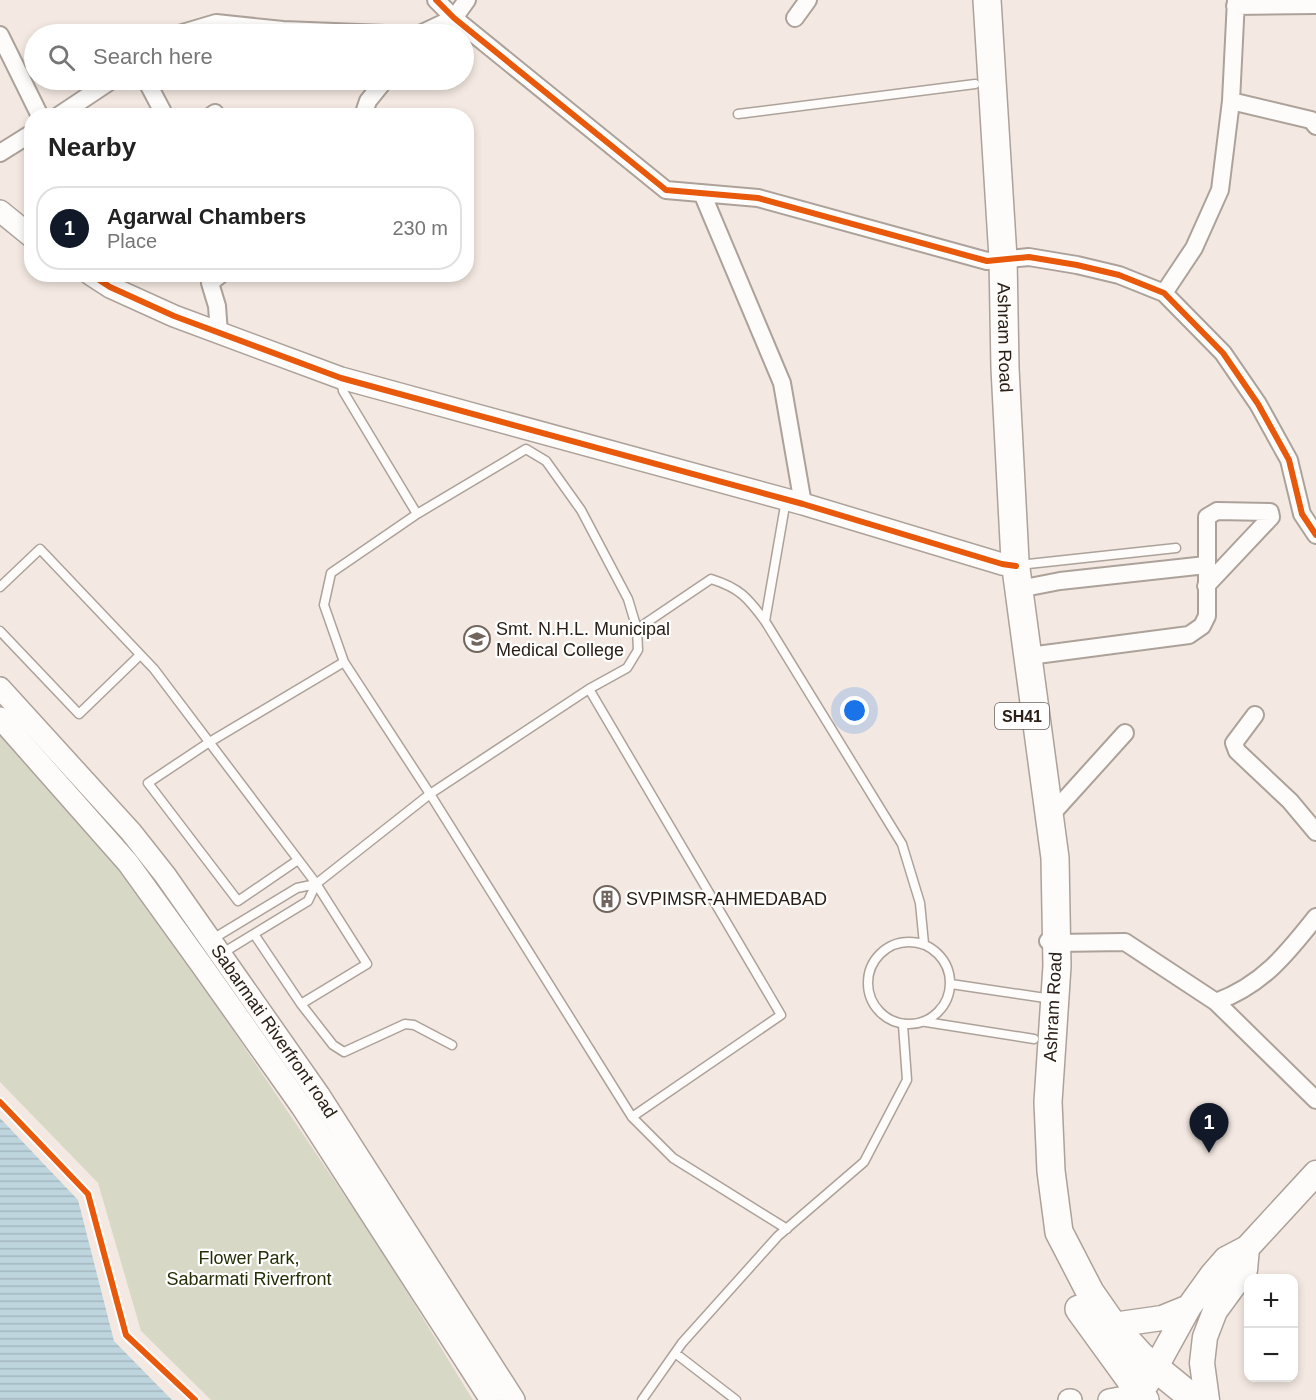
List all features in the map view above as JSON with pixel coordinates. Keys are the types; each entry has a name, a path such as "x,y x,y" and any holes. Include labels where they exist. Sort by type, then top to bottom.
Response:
{"main road":[{"name":"Ashram Road","path":"969,0 975,84 995,260"},
{"name":"Ashram Road","path":"987,0 995,260 992,410 1012,573 1051,942"},
{"name":"Ashram Road","path":"1012,573 1029,656 1055,858 1051,942 1046,965 1051,1171 1059,1232 1090,1292 1113,1325 1142,1356 1195,1400"},
{"name":"Ashram Road","path":"1047,999 1034,1039 1030,1104 1033,1175 1042,1239 1075,1303 1141,1398"},
{"path":"1141,1398 1189,1307 1226,1258 1247,1248 1316,1173"},
{"path":"1207,1400 1202,1364 1205,1337 1215,1311 1245,1270 1247,1248"},
{"path":"1113,1325 1162,1318 1189,1307"}],"street":[{"path":"436,0 461,24"},
{"path":"441,24 454,18 467,0"},
{"path":"795,18 808,0"},
{"path":"1164,293 1194,248 1220,190 1231,101 1235,3 1316,5"},
{"path":"474,34 666,190 758,198 995,260 1029,256 1077,265 1119,275 1164,293 1222,353 1258,404 1289,460 1302,514 1316,535"},
{"path":"0,35 24,84"},
{"path":"27,90 36,108"},
{"path":"70,108 97,90"},
{"path":"151,90 161,108"},
{"path":"366,108 377,90"},
{"path":"1231,101 1311,120 1316,126"},
{"path":"0,153 24,138"},
{"path":"702,193 782,383 795,502"},
{"path":"0,212 24,231"},
{"path":"105,282 142,301 219,333 341,378 795,502 1012,573 1059,581 1206,565"},
{"path":"213,282 218,306 219,333"},
{"path":"1029,656 1189,635 1197,631 1206,620 1206,586 1206,565 1206,521 1210,513 1267,510 1272,514 1206,586"},
{"name":"Sabarmati Riverfront road","path":"0,688 131,832 216,947 319,1095 514,1400"},
{"path":"1255,715 1234,743 1237,751 1290,801 1316,832"},
{"name":"Sabarmati Riverfront road","path":"0,718 133,869 302,1107 491,1400"},
{"path":"1050,816 1125,733"},
{"path":"133,869 150,856"},
{"path":"1216,1002 1240,993 1283,960 1316,917"},
{"path":"1051,942 1125,942 1216,1002 1316,1100"},
{"path":"203,967 216,947"},
{"path":"1108,1400 1141,1398"}],"lane":[{"path":"738,114 975,84"},
{"path":"341,378 343,391 417,514"},
{"path":"216,947 297,888 316,884 430,794 589,688 627,668 638,650 638,629 628,599 581,510 546,461 526,449 417,514 331,573 324,605 344,662 430,794 632,1117 673,1158 787,1229"},
{"path":"765,621 795,502"},
{"path":"1012,573 1176,548"},
{"path":"0,587 40,549 154,669 316,884 367,964 301,1004"},
{"path":"638,629 711,579 733,586 749,599 765,621 902,844 920,903 924,944"},
{"path":"0,631 79,714 140,656"},
{"path":"298,860 238,902 148,783 208,743 344,662"},
{"path":"589,688 782,1015 632,1117"},
{"path":"216,947 254,934 308,901 316,884"},
{"path":"254,934 301,1004 333,1045 344,1052 405,1024 414,1025 453,1045"},
{"path":"926,1022 945,1006 951,984 944,960 924,944 901,942 880,953 869,973 870,996 882,1016 903,1025 926,1022 1034,1039"},
{"path":"951,984 1047,999"},
{"path":"642,1400 675,1353 787,1229 864,1162 907,1080 903,1025"},
{"path":"675,1353 736,1400"}],"green space":[{"name":"Flower Park, Sabarmati Riverfront","path":"0,735 122,873 201,983 380,1248 473,1400 211,1400 141,1331 98,1183 0,1082"}],"water":[{"path":"0,1118 78,1200 114,1341 172,1400 0,1400"}],"cycle path":[{"path":"436,0 461,24"},
{"path":"474,34 666,190 758,198 987,261 1029,257 1077,265 1119,275 1164,293 1223,353 1258,404 1289,460 1302,514 1316,535"},
{"path":"102,282 174,316 341,378 803,504 1002,564 1016,566"},
{"path":"0,1102 88,1194 126,1335 195,1400"}],"place":[{"name":"Smt. N.H.L. Municipal Medical College","path":"477,639"},
{"name":"SVPIMSR-AHMEDABAD","path":"607,899"},
{"name":"Agarwal Chambers","path":"1209,1153"}]}
